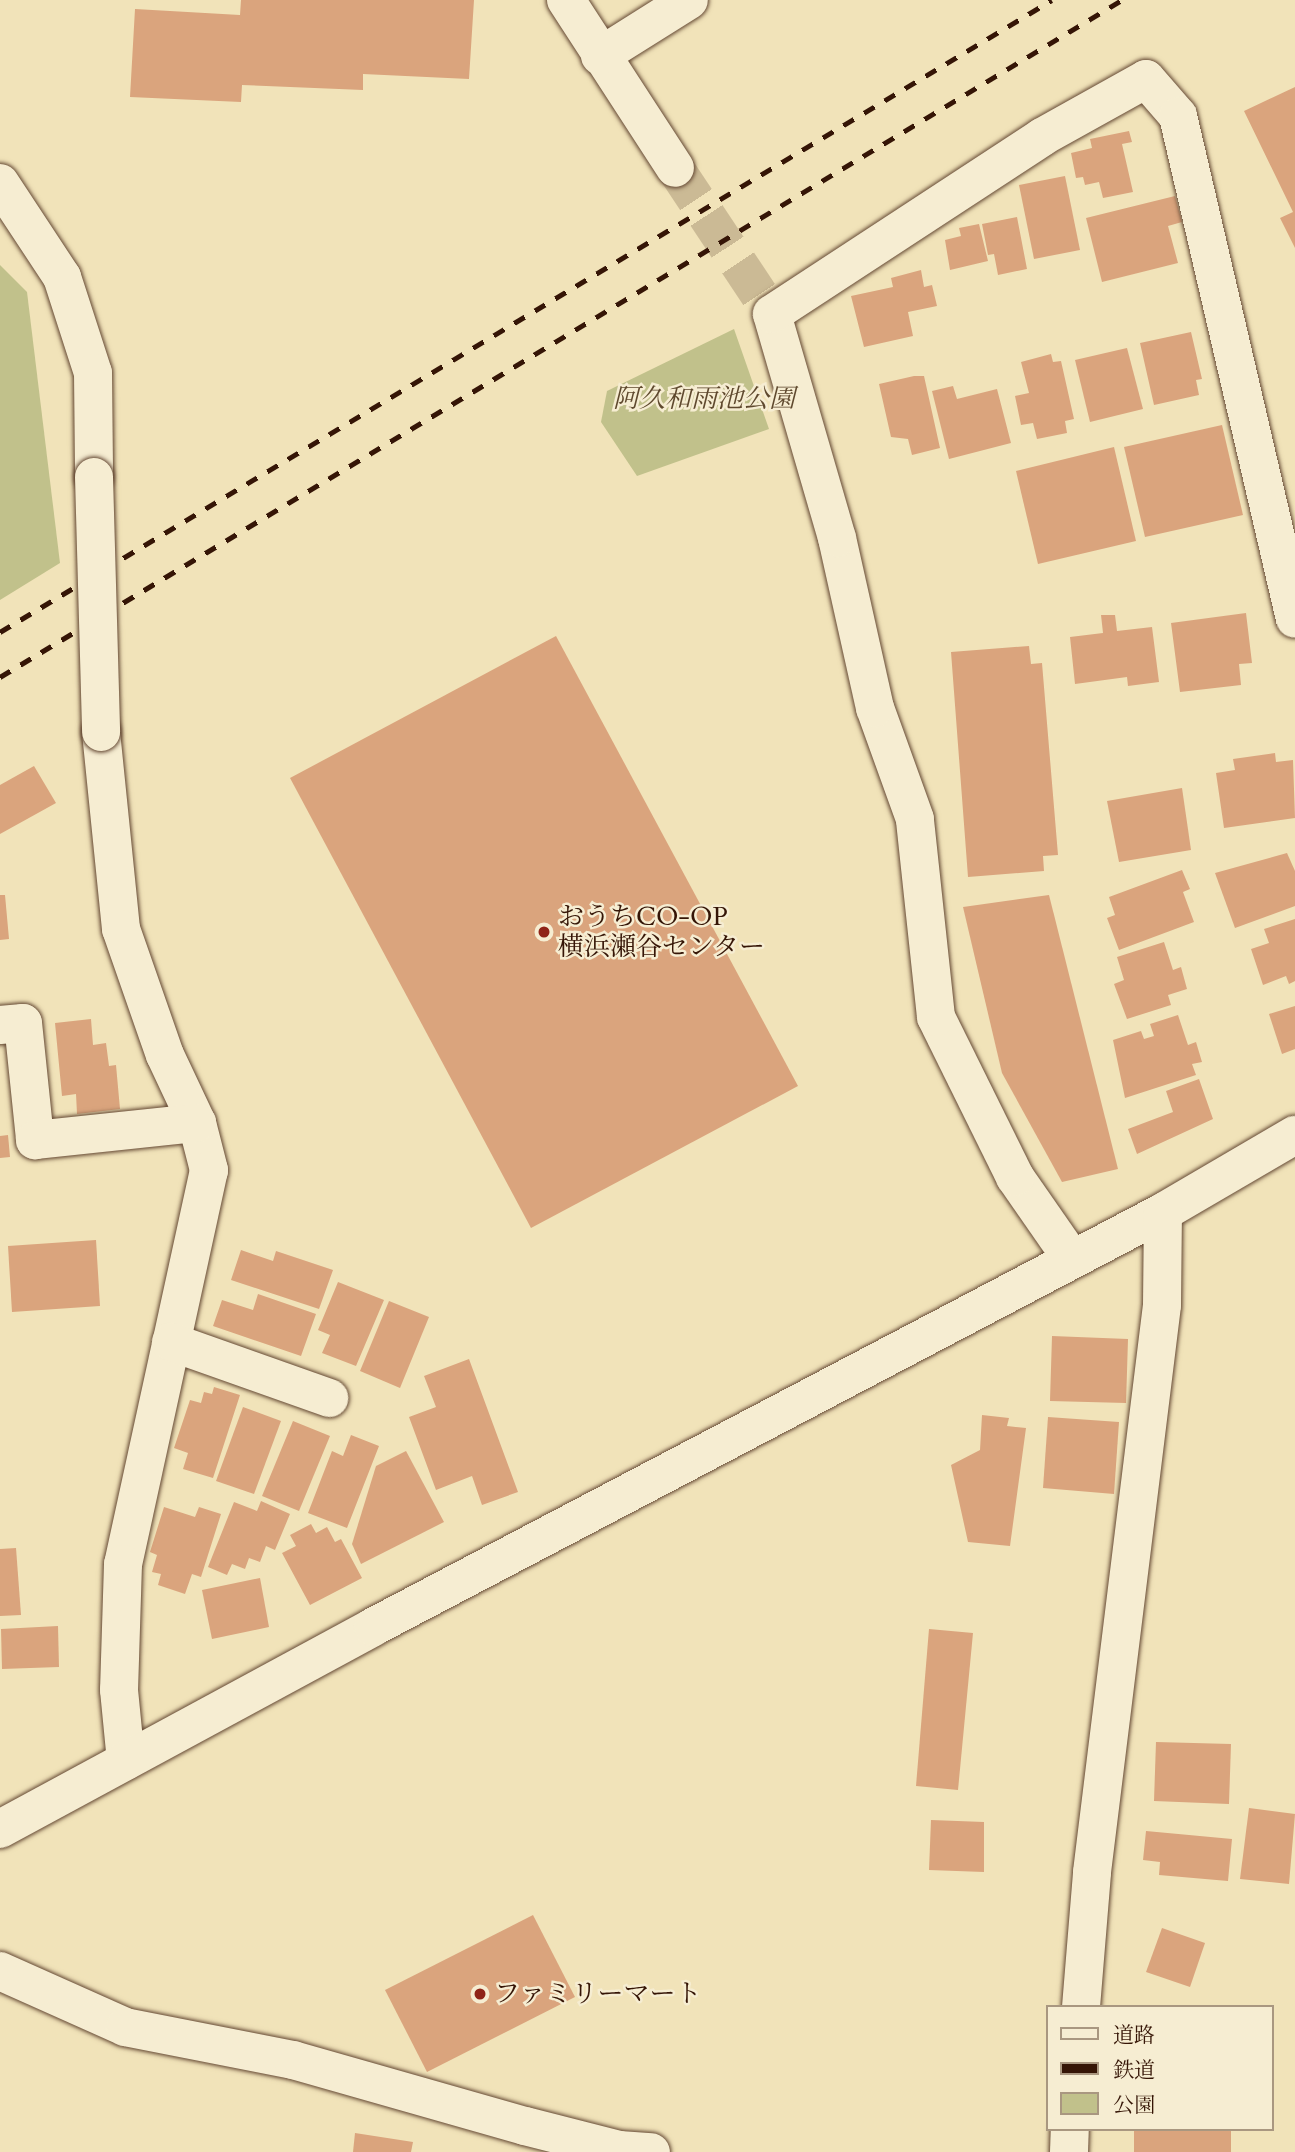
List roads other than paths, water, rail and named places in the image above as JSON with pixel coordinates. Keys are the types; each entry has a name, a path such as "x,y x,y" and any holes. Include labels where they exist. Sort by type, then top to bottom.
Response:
{"street":[{"path":"566,0 675,168"},
{"path":"600,56 689,0"},
{"path":"1072,1259 1015,1177 936,1017 915,819 875,708 836,538 772,314 1042,137 1146,79 1178,116 1295,619"},
{"path":"0,183 62,277 93,373 101,732 121,929 165,1055 197,1123 209,1170 123,1564 119,1690 126,1761"},
{"path":"0,1025 23,1023 34,1140 197,1123"},
{"path":"0,1829 1163,1212 1295,1135"},
{"path":"1081,2005 1094,1858 1162,1305 1163,1212"},
{"path":"171,1342 329,1398"},
{"path":"0,1971 125,2027 293,2060 538,2130 620,2150 652,2152"},
{"path":"1069,2152 1070,2131"}],"tunnel":[{"path":"675,168 772,314"}],"railway":[{"path":"0,632 1052,0"},
{"path":"0,677 1122,0"}],"place":[{"name":"おうちCO-OP 横浜瀬谷センター","path":"544,932"},
{"name":"ファミリーマート","path":"480,1994"}],"park label":[{"name":"阿久和雨池公園","path":"704,399"}]}
